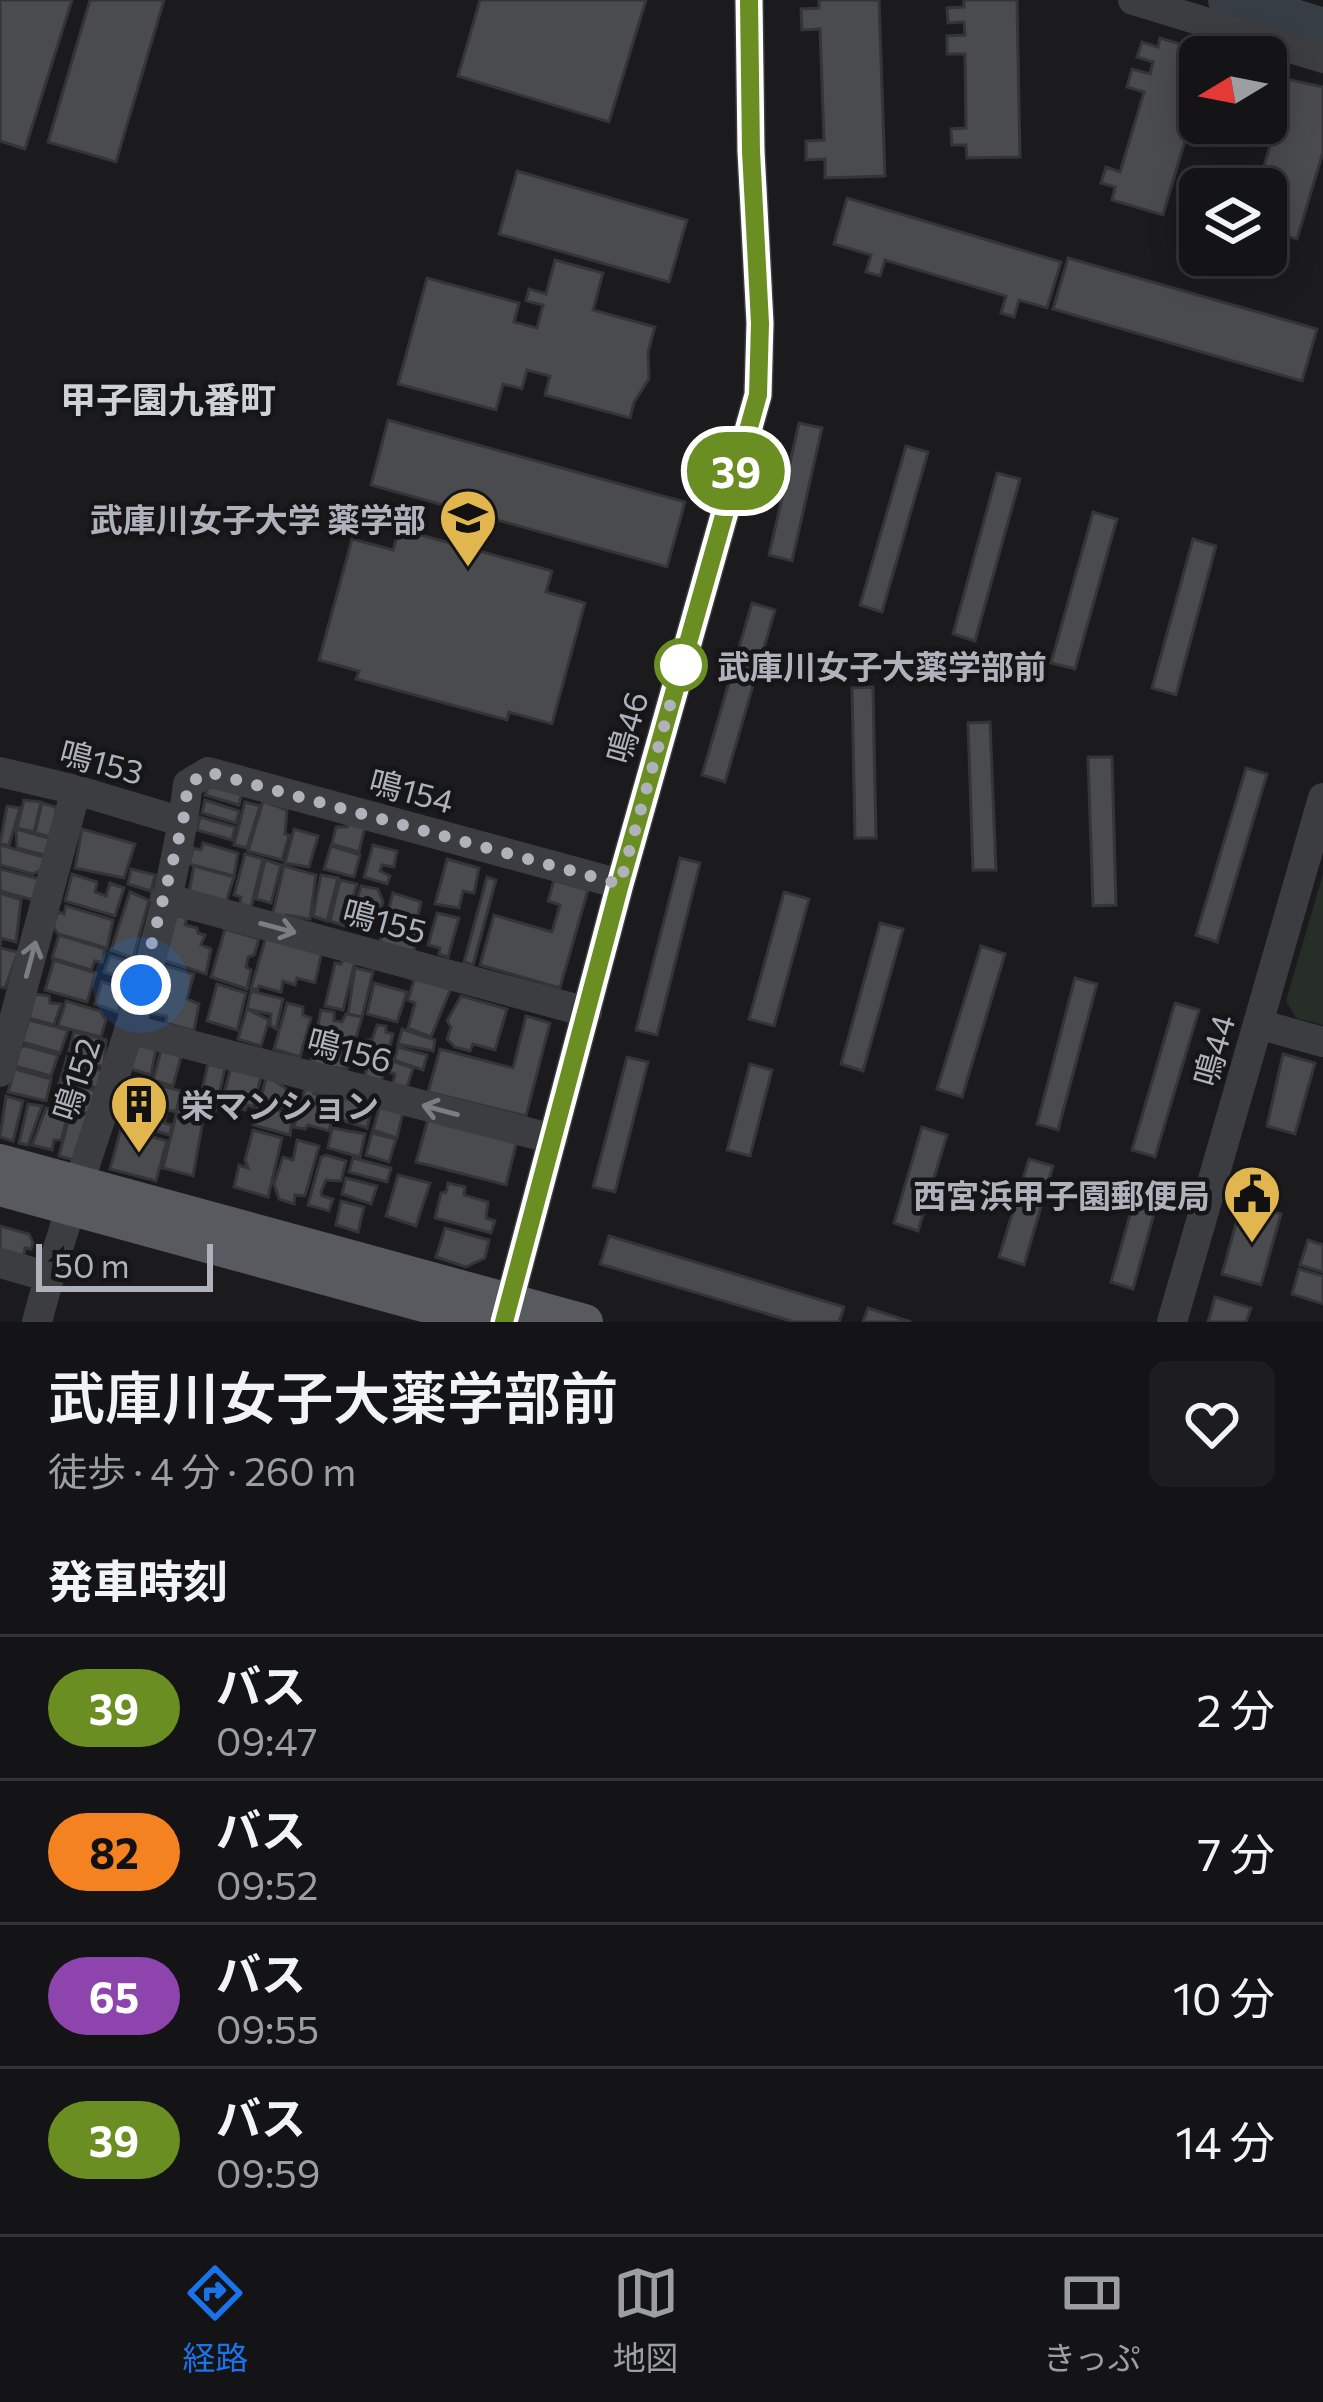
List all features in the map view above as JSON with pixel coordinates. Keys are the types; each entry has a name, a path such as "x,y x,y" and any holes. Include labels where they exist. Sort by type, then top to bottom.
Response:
{"main road":[{"path":"0,1162 76,1196 501,1315 585,1322"},
{"path":"0,1188 76,1196"}],"street":[{"name":"鳴46","path":"501,1315 758,395 760,323 749,0"},
{"path":"1133,0 1323,58"},
{"name":"鳴153","path":"0,772 183,822"},
{"name":"鳴154","path":"188,784 208,772 620,884"},
{"name":"鳴152","path":"37,1322 129,1029 165,898 188,784"},
{"path":"0,1072 76,790"},
{"name":"鳴44","path":"1172,1322 1323,798"},
{"name":"鳴155","path":"165,898 587,1012"},
{"path":"1258,1024 1323,1042"},
{"name":"鳴156","path":"129,1029 553,1139"},
{"path":"0,1263 49,1277"}],"shaded area":[{"path":"1323,874 1323,1025 1296,1018 1286,1001"}],"building":[{"path":"0,0 72,0 25,149 0,141"},
{"path":"90,0 164,0 116,162 48,142"},
{"path":"480,0 646,0 609,122 458,76"},
{"path":"819,0 879,0 885,176 825,178 825,159 806,160 806,141 824,140 820,29 802,30 801,9 819,8"},
{"path":"964,0 1017,0 1020,157 967,158 966,145 952,145 951,129 966,128 965,54 947,54 947,36 965,35 964,22 948,23 947,8 964,7"},
{"path":"1160,38 1179,44 1179,144 1184,144 1163,215 1112,200 1115,187 1101,183 1106,167 1120,172 1144,92 1127,87 1132,69 1150,74 1153,62 1137,57 1142,42 1158,47"},
{"path":"1287,79 1323,87 1323,152 1297,239 1287,236 1287,168 1263,168 1271,144 1287,144"},
{"path":"517,171 687,220 669,282 499,234"},
{"path":"847,198 1061,262 1047,308 1019,300 1014,317 1001,313 1006,296 885,260 880,276 866,272 871,255 834,244"},
{"path":"1068,258 1317,329 1302,381 1053,309"},
{"path":"555,260 603,273 593,310 655,327 648,352 649,379 630,418 545,395 550,376 527,370 522,389 503,384 496,410 398,384 427,278 519,303 514,322 537,328 543,305 526,301 529,289 546,294"},
{"path":"388,420 685,502 667,567 371,485"},
{"path":"799,423 822,428 792,561 769,555"},
{"path":"906,446 928,452 882,612 860,605"},
{"path":"997,473 1020,479 975,641 953,634"},
{"path":"1093,512 1117,519 1075,669 1051,663"},
{"path":"399,529 552,571 546,592 585,603 552,724 509,712 507,720 356,679 359,671 319,660 352,539 393,550"},
{"path":"1193,539 1216,546 1176,695 1152,688"},
{"path":"752,603 775,610 725,782 702,775"},
{"path":"873,687 876,838 855,838 852,688"},
{"path":"990,722 996,870 973,870 968,723"},
{"path":"1088,757 1112,757 1116,905 1093,906"},
{"path":"1246,768 1267,774 1217,942 1196,935"},
{"path":"214,786 242,793 239,805 205,795"},
{"path":"24,800 41,802 34,832 17,828"},
{"path":"205,800 239,811 236,823 202,813"},
{"path":"263,801 287,810 285,834 289,835 282,860 248,851"},
{"path":"245,802 260,806 247,848 234,845"},
{"path":"42,803 56,807 54,838 35,833"},
{"path":"7,806 20,808 9,845 0,844"},
{"path":"200,817 235,827 232,840 197,830"},
{"path":"350,823 365,827 359,852 332,844 336,827"},
{"path":"16,829 52,839 48,856 17,848"},
{"path":"82,829 135,844 124,878 75,868"},
{"path":"294,829 318,836 309,867 285,863"},
{"path":"203,843 238,853 234,876 189,864 193,848 201,850"},
{"path":"0,845 44,857 41,870 33,874 0,865"},
{"path":"373,845 397,851 394,867 382,865 380,871 390,876 387,884 364,877"},
{"path":"331,846 360,855 354,877 324,869"},
{"path":"245,854 263,859 251,907 240,904 241,897 234,895"},
{"path":"680,858 700,863 657,1035 636,1030"},
{"path":"447,859 479,868 474,893 463,891 459,908 435,904"},
{"path":"265,860 281,865 271,903 256,899"},
{"path":"194,866 234,877 226,902 189,892"},
{"path":"284,866 316,875 310,919 272,917"},
{"path":"0,869 40,879 33,900 0,891"},
{"path":"131,869 155,875 151,891 128,884"},
{"path":"72,874 97,882 95,892 106,896 110,883 124,888 115,916 65,901"},
{"path":"321,875 338,878 327,921 313,916"},
{"path":"487,877 496,880 473,965 464,962"},
{"path":"340,880 357,884 345,926 330,921"},
{"path":"554,880 588,890 560,988 480,965 494,915 552,932 560,905 548,901"},
{"path":"361,886 378,889 383,902 376,922 369,920 365,931 349,927"},
{"path":"130,892 149,900 133,958 111,950"},
{"path":"784,892 809,899 774,1026 749,1019"},
{"path":"0,893 21,900 16,942 1,938 0,948"},
{"path":"393,893 421,902 413,954 380,942"},
{"path":"66,906 113,920 107,948 58,934 53,926"},
{"path":"437,913 459,918 448,957 439,954 440,948 428,945"},
{"path":"173,916 187,917 185,925 205,935 201,945 211,949 206,974 163,960"},
{"path":"880,923 903,929 863,1071 841,1064"},
{"path":"225,929 259,939 254,955 248,957 247,989 211,977"},
{"path":"59,935 105,949 102,962 95,961 91,970 52,958"},
{"path":"266,937 322,951 315,983 297,978 295,985 283,981 281,992 251,988"},
{"path":"981,946 1005,954 962,1097 937,1089"},
{"path":"0,948 18,952 5,988 0,987"},
{"path":"110,956 132,962 127,979 104,972"},
{"path":"344,958 355,961 343,1010 325,1006 335,963 341,964"},
{"path":"54,960 96,973 87,1002 45,990"},
{"path":"161,965 194,974 187,999 199,1004 194,1031 166,1023 167,1016 144,1012"},
{"path":"355,968 373,972 362,1017 348,1014"},
{"path":"415,977 451,988 431,1037 408,1028 415,1003 408,1000"},
{"path":"1075,978 1097,984 1058,1130 1037,1124"},
{"path":"102,982 124,989 118,1012 95,1004"},
{"path":"374,983 407,992 397,1022 367,1014"},
{"path":"217,984 246,993 237,1030 207,1021"},
{"path":"251,991 283,999 276,1029 270,1025 271,1014 247,1009"},
{"path":"35,994 61,1004 54,1025 29,1018"},
{"path":"461,996 507,1009 495,1050 473,1044 470,1051 447,1039 451,1027 447,1021"},
{"path":"66,1001 100,1011 106,1020 101,1037 58,1026"},
{"path":"287,1003 303,1007 303,1015 311,1018 300,1057 274,1049"},
{"path":"1175,1003 1199,1010 1155,1157 1132,1150"},
{"path":"247,1009 269,1020 261,1046 238,1039"},
{"path":"321,1010 334,1012 334,1021 342,1022 346,1014 362,1017 347,1069 310,1065"},
{"path":"526,1016 550,1023 526,1116 428,1092 440,1049 513,1068"},
{"path":"29,1020 68,1030 60,1053 22,1042"},
{"path":"377,1025 393,1034 381,1083 365,1075 368,1064 361,1060 365,1040 372,1040"},
{"path":"402,1029 435,1040 433,1051 398,1044"},
{"path":"74,1032 106,1040 104,1067 76,1059 77,1052 69,1051"},
{"path":"137,1042 157,1044 151,1075 131,1069"},
{"path":"20,1047 58,1055 51,1076 15,1066"},
{"path":"162,1047 182,1053 173,1086 153,1080"},
{"path":"398,1047 427,1055 423,1070 394,1060"},
{"path":"1283,1054 1315,1063 1295,1134 1267,1126"},
{"path":"67,1057 102,1071 97,1088 61,1078"},
{"path":"627,1057 648,1062 615,1192 593,1187"},
{"path":"392,1061 413,1068 406,1091 392,1087"},
{"path":"208,1064 225,1068 215,1113 198,1108"},
{"path":"750,1064 772,1070 750,1156 727,1150"},
{"path":"231,1067 261,1077 253,1107 247,1105 245,1110 221,1104"},
{"path":"15,1069 51,1079 46,1101 8,1092"},
{"path":"267,1075 292,1093 287,1109 260,1101"},
{"path":"137,1079 181,1091 176,1112 135,1102"},
{"path":"60,1080 97,1091 90,1114 54,1104"},
{"path":"305,1088 337,1097 329,1131 294,1127"},
{"path":"343,1095 373,1103 367,1128 336,1118"},
{"path":"6,1096 23,1101 13,1141 0,1137"},
{"path":"125,1100 167,1111 164,1123 172,1125 170,1135 131,1124 133,1116 122,1113"},
{"path":"28,1104 42,1106 28,1145 19,1143"},
{"path":"266,1105 292,1117 290,1135 253,1125 257,1107"},
{"path":"380,1105 403,1111 397,1138 373,1130"},
{"path":"178,1107 204,1115 193,1176 163,1168"},
{"path":"46,1108 68,1115 61,1140 54,1140 52,1150 32,1145"},
{"path":"71,1110 90,1115 78,1161 59,1156"},
{"path":"428,1119 517,1141 506,1185 416,1162"},
{"path":"922,1127 947,1135 918,1231 894,1223"},
{"name":"栄マンション","path":"121,1128 167,1141 156,1181 110,1169"},
{"path":"332,1128 365,1134 360,1157 328,1148"},
{"path":"253,1130 282,1138 268,1197 234,1187 239,1165 248,1168 245,1160"},
{"path":"372,1133 396,1139 389,1162 366,1155"},
{"path":"297,1140 319,1146 305,1196 295,1195 294,1204 279,1199 274,1184 283,1157 293,1160"},
{"path":"321,1157 346,1161 341,1181 326,1180 321,1192 333,1199 329,1211 308,1205"},
{"path":"353,1158 391,1168 387,1182 349,1172"},
{"path":"1029,1159 1053,1166 1024,1265 999,1257"},
{"path":"398,1175 430,1183 416,1226 386,1216"},
{"path":"346,1178 377,1186 371,1204 342,1194"},
{"path":"448,1183 465,1187 464,1195 488,1202 486,1218 495,1221 491,1233 435,1218"},
{"path":"1137,1190 1159,1196 1133,1289 1111,1282"},
{"path":"341,1201 364,1207 358,1232 336,1225"},
{"path":"1242,1202 1281,1214 1261,1285 1222,1274"},
{"path":"0,1226 29,1234 33,1243 31,1249 25,1248 23,1261 0,1254"},
{"path":"445,1228 489,1240 485,1258 466,1267 436,1257"},
{"path":"609,1236 844,1307 839,1322 794,1322 600,1264"},
{"path":"1308,1240 1323,1245 1323,1272 1300,1265"},
{"path":"1299,1269 1323,1276 1323,1304 1292,1294"},
{"path":"1215,1297 1251,1308 1246,1322 1208,1322"},
{"path":"868,1308 911,1322 863,1322"}],"waterway":[{"path":"1229,0 1323,29"}],"bus line":[{"name":"39","path":"504,1322 620,884 758,395 760,323 749,0"}],"place":[{"name":"武庫川女子大学 薬学部","path":"468,569"},
{"name":"武庫川女子大薬学部前","path":"681,665"},
{"name":"栄マンション","path":"139,1155"},
{"name":"西宮浜甲子園郵便局","path":"1252,1245"}],"district":[{"name":"甲子園九番町","path":"168,398"}],"route":[{"path":"141,985 183,822 188,784 208,772 620,884 686,648 681,665"}]}
